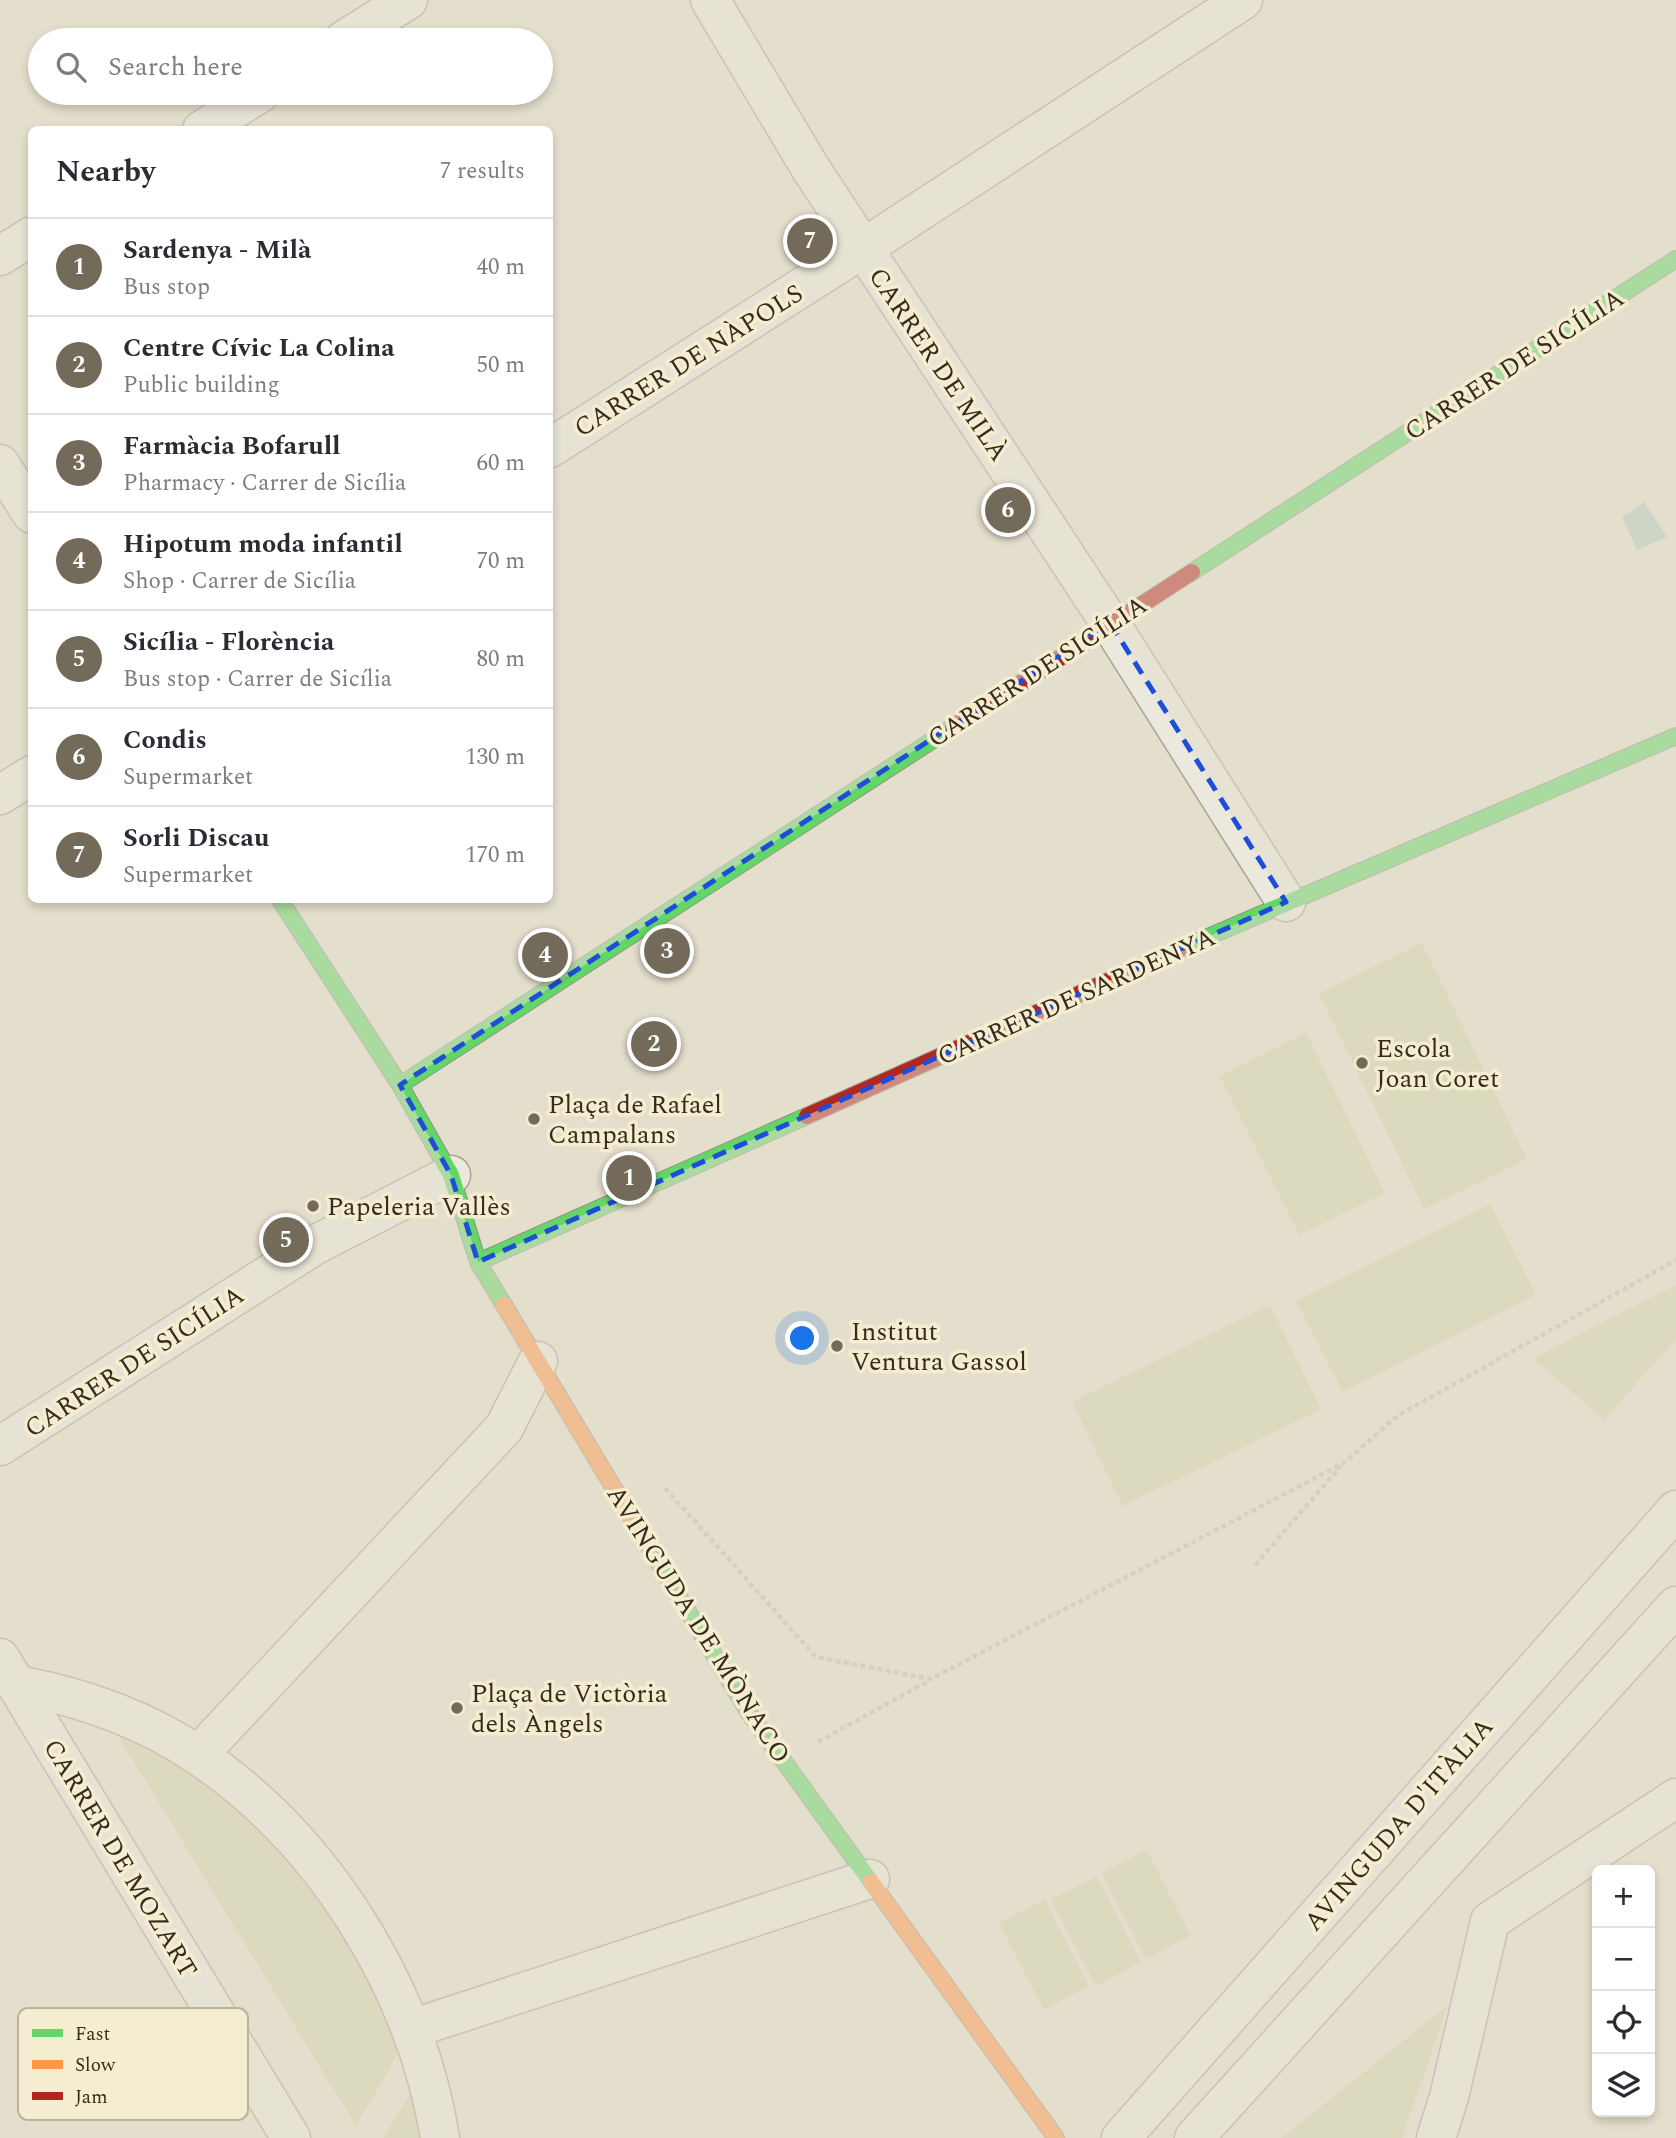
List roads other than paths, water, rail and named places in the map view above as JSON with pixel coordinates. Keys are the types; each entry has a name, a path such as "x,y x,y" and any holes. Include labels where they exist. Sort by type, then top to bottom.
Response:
{"street":[{"path":"363,28 408,0"},
{"name":"CARRER DE MILÀ","path":"710,0 862,249 1110,623 1255,859 1286,902"},
{"name":"CARRER DE NÀPOLS","path":"553,446 862,249 1243,0"},
{"path":"208,126 241,105"},
{"path":"0,256 28,238"},
{"name":"CARRER DE SICÍLIA","path":"400,1085 1110,623 1676,260"},
{"path":"0,464 28,508"},
{"name":"CARRER DE SARDENYA","path":"478,1262 1286,902 1676,736"},
{"path":"0,795 28,778"},
{"name":"AVINGUDA DE MÒNACO","path":"282,903 400,1085 452,1175 478,1262 749,1713 1056,2138"},
{"name":"CARRER DE SICÍLIA","path":"0,1446 315,1245 452,1175"},
{"path":"198,1755 504,1428 538,1361"},
{"name":"AVINGUDA D'ITÀLIA","path":"1121,2138 1676,1510"},
{"path":"1194,2138 1676,1606"},
{"name":"CARRER DE MOZART","path":"9,1672 136,1720 198,1755 244,1790 297,1842 341,1899 378,1961 411,2029 422,2058 440,2138"},
{"name":"CARRER DE MOZART","path":"9,1672 212,2008"},
{"path":"1436,2138 1450,2097 1490,1921 1676,1798"},
{"path":"411,2029 870,1880"},
{"name":"CARRER DE MOZART","path":"248,2067 291,2138"}],"place":[{"name":"Sorli Discau","path":"810,241"},
{"name":"Condis","path":"1008,510"},
{"name":"Farmàcia Bofarull","path":"667,951"},
{"name":"Hipotum moda infantil","path":"545,955"},
{"name":"Centre Cívic La Colina","path":"654,1044"},
{"name":"Escola Joan Coret","path":"1362,1063"},
{"name":"Plaça de Rafael Campalans","path":"534,1119"},
{"name":"Sardenya - Milà","path":"629,1178"},
{"name":"Papeleria Vallès","path":"313,1206"},
{"name":"Sicília - Florència","path":"286,1240"},
{"name":"Institut Ventura Gassol","path":"837,1346"},
{"name":"Plaça de Victòria dels Àngels","path":"457,1708"}]}
